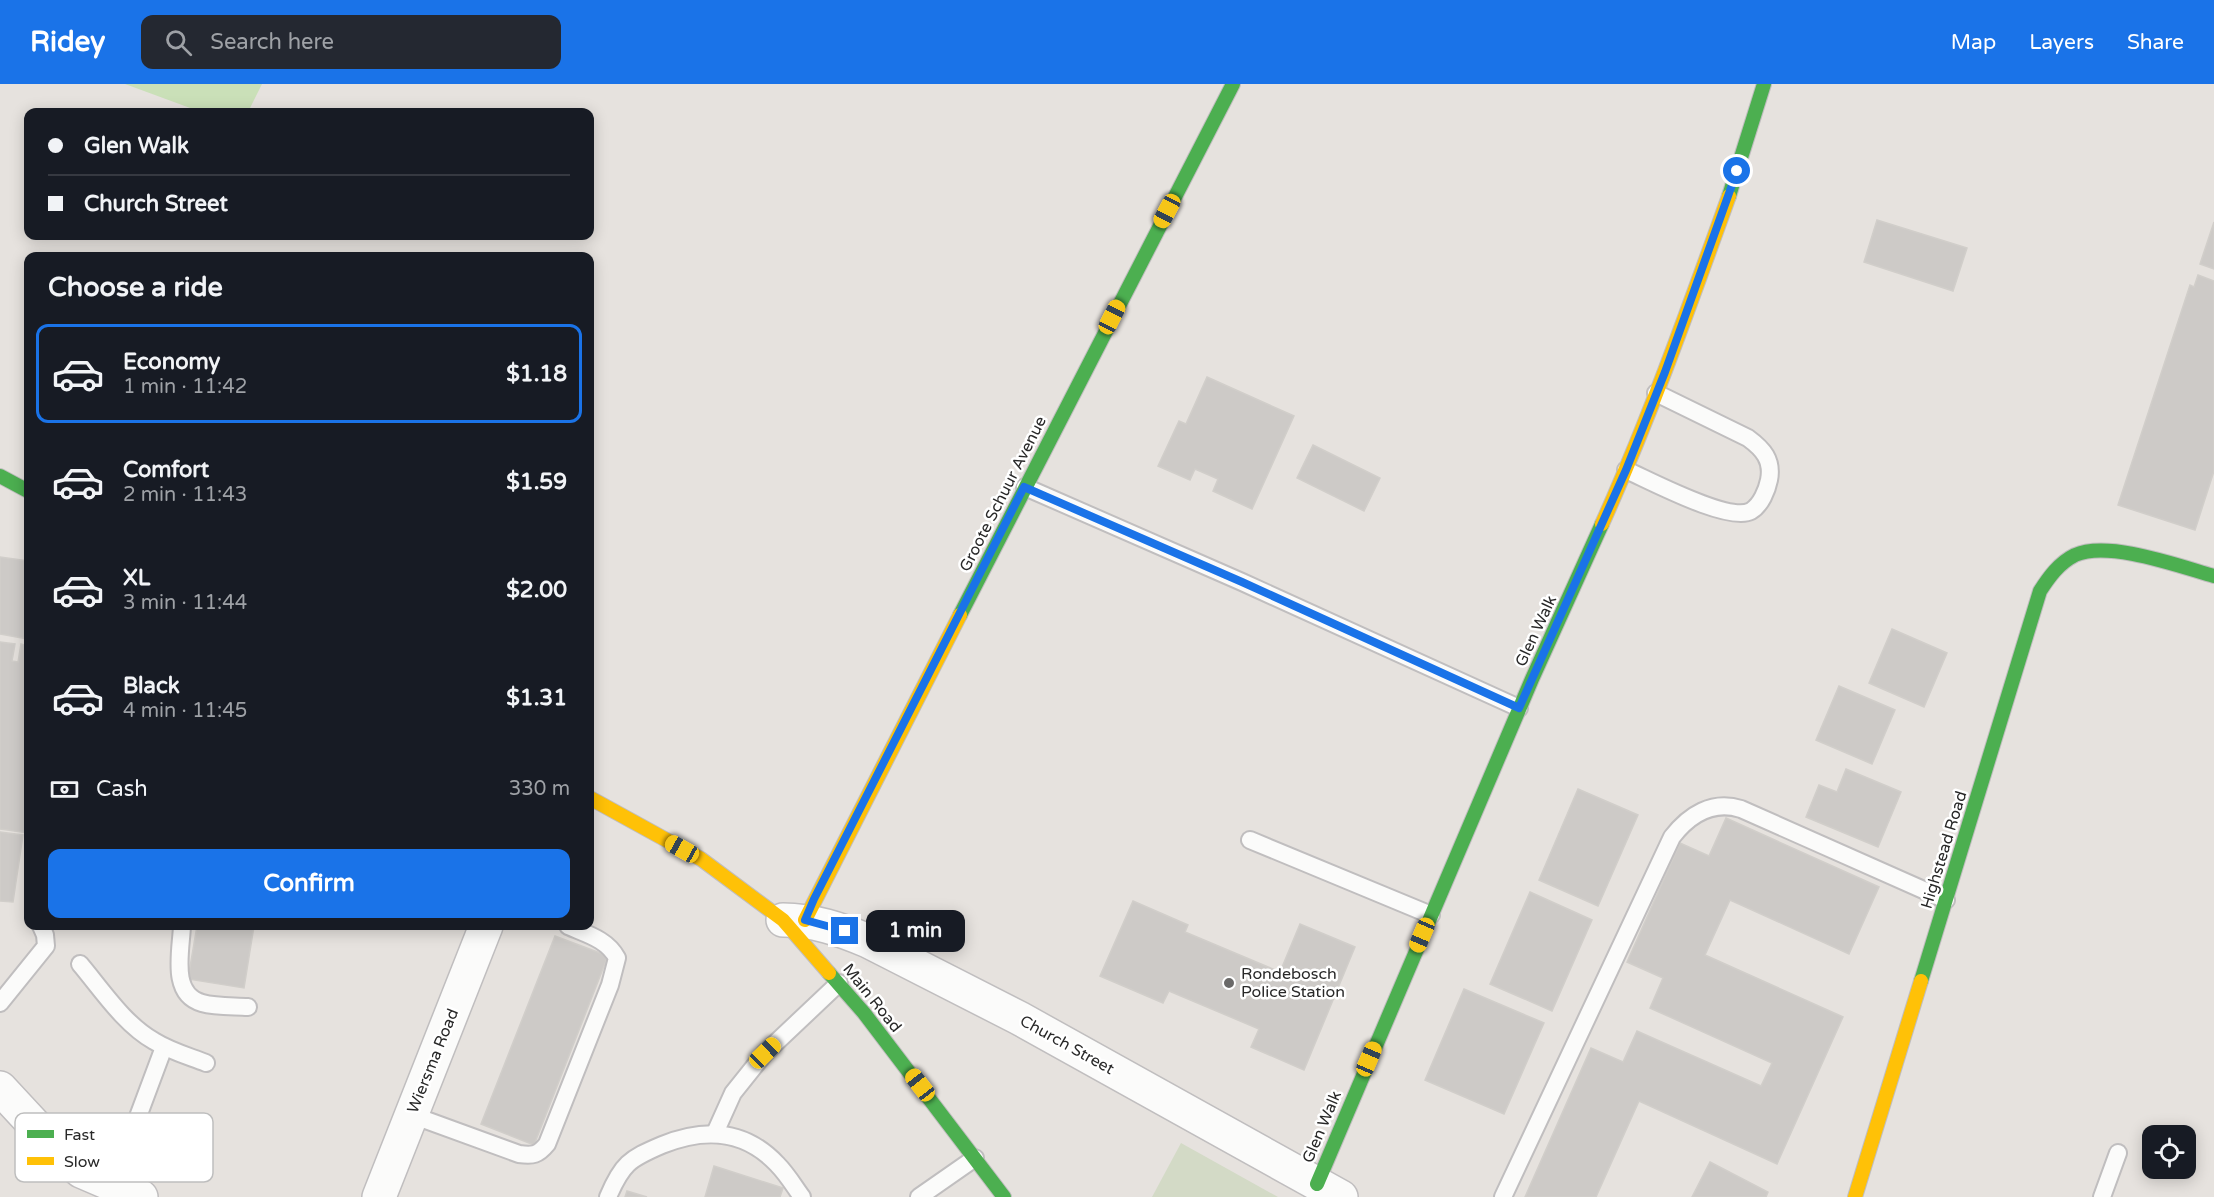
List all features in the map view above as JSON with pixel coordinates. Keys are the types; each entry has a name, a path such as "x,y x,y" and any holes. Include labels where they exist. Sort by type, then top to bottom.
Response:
{"street":[{"name":"Groote Schuur Avenue","path":"794,920 814,899 1233,84"},
{"name":"Glen Walk","path":"1329,1190 1431,915 1519,708 1626,470 1731,190 1764,84"},
{"path":"0,476 24,489"},
{"name":"Highstead Road","path":"1856,1197 2040,591 2056,567 2072,556 2104,548 2214,576"},
{"name":"Main Road","path":"594,800 701,859 794,920 839,983 1004,1197"},
{"name":"Church Street","path":"794,920 845,931 868,940 1009,1013 1329,1190"},
{"name":"Wiersma Road","path":"379,1197 484,930"},
{"path":"0,1088 23,1113"},
{"path":"100,1182 120,1193"}],"lane":[{"path":"1626,470 1709,507 1728,512 1751,511 1764,495 1770,471 1768,459 1762,448 1748,438 1656,393"},
{"path":"1024,487 1242,582 1519,708"},
{"path":"1503,1197 1672,837 1692,816 1716,806 1741,809 1946,900"},
{"path":"1250,840 1431,915"},
{"path":"0,1003 46,946 42,930"},
{"path":"182,930 180,983 186,995 202,1003 248,1007"},
{"path":"412,1115 519,1154 532,1156 540,1152 547,1144 610,985 617,958 612,948 603,941 577,930"},
{"path":"80,964 126,1018 144,1034 164,1047 206,1063"},
{"path":"715,1133 733,1093 745,1076 765,1053 839,983"},
{"path":"144,1113 164,1047"},
{"path":"608,1197 618,1174 629,1161 668,1143 696,1134 715,1133 729,1135 759,1150 776,1162 802,1197"},
{"path":"2102,1197 2118,1153"},
{"path":"919,1197 975,1158"}],"green space":[{"path":"125,84 262,84 250,108 190,108"},
{"path":"1181,1143 1278,1197 1152,1197"}],"building":[{"path":"1877,220 1967,248 1953,291 1864,262"},
{"path":"2214,222 2214,269 2200,264"},
{"path":"2198,275 2214,281 2214,471 2195,530 2118,505 2190,285 2194,287"},
{"path":"1207,377 1294,416 1252,509 1213,491 1218,479 1195,469 1190,480 1158,466 1179,421 1186,424"},
{"path":"1313,445 1380,478 1364,511 1297,478"},
{"path":"0,557 24,560 24,638 0,634"},
{"path":"1892,629 1947,653 1924,707 1869,683"},
{"path":"0,642 15,644 12,661 18,662 21,644 24,645 24,832 0,829"},
{"path":"1839,686 1895,710 1872,764 1816,740"},
{"path":"1846,769 1901,792 1878,847 1806,817 1819,785 1837,792"},
{"path":"1578,789 1638,815 1598,906 1539,880"},
{"path":"1726,818 1879,887 1849,954 1730,900 1705,955 1843,1017 1777,1164 1639,1101 1596,1197 1525,1197 1591,1048 1623,1062 1637,1031 1761,1086 1772,1063 1650,1008 1663,978 1627,962 1680,843 1709,856"},
{"path":"0,832 23,835 13,902 0,901"},
{"path":"1530,892 1592,920 1552,1011 1490,984"},
{"name":"Rondebosch Police Station","path":"1133,901 1188,925 1185,932 1280,972 1300,924 1355,947 1304,1070 1251,1047 1259,1029 1169,991 1163,1003 1100,976"},
{"path":"196,930 253,930 244,988 188,979"},
{"path":"555,936 608,956 534,1145 481,1124"},
{"path":"1464,989 1544,1023 1504,1114 1425,1080"},
{"path":"1710,1162 1768,1192 1766,1197 1692,1197"},
{"path":"714,1166 783,1188 780,1197 705,1197"},
{"path":"627,1191 647,1197 625,1197"}],"traffic: fast":[{"path":"960,615 1233,84"},
{"path":"1729,196 1764,84"},
{"path":"0,476 24,489"},
{"path":"1317,1184 1532,679 1602,524"},
{"path":"1921,981 2040,591 2047,581 2069,558 2089,551 2124,552 2214,576"},
{"path":"829,973 864,1013 1004,1197"}],"traffic: slow":[{"path":"1602,524 1653,402 1729,196"},
{"path":"805,920 960,615"},
{"path":"594,800 701,859 783,920 829,973"},
{"path":"1855,1197 1921,981"}],"place":[{"name":"Rondebosch Police Station","path":"1229,983"}],"route":[{"path":"845,931 805,920 1024,487 1242,582 1519,708 1626,470 1665,372 1737,171"}]}
